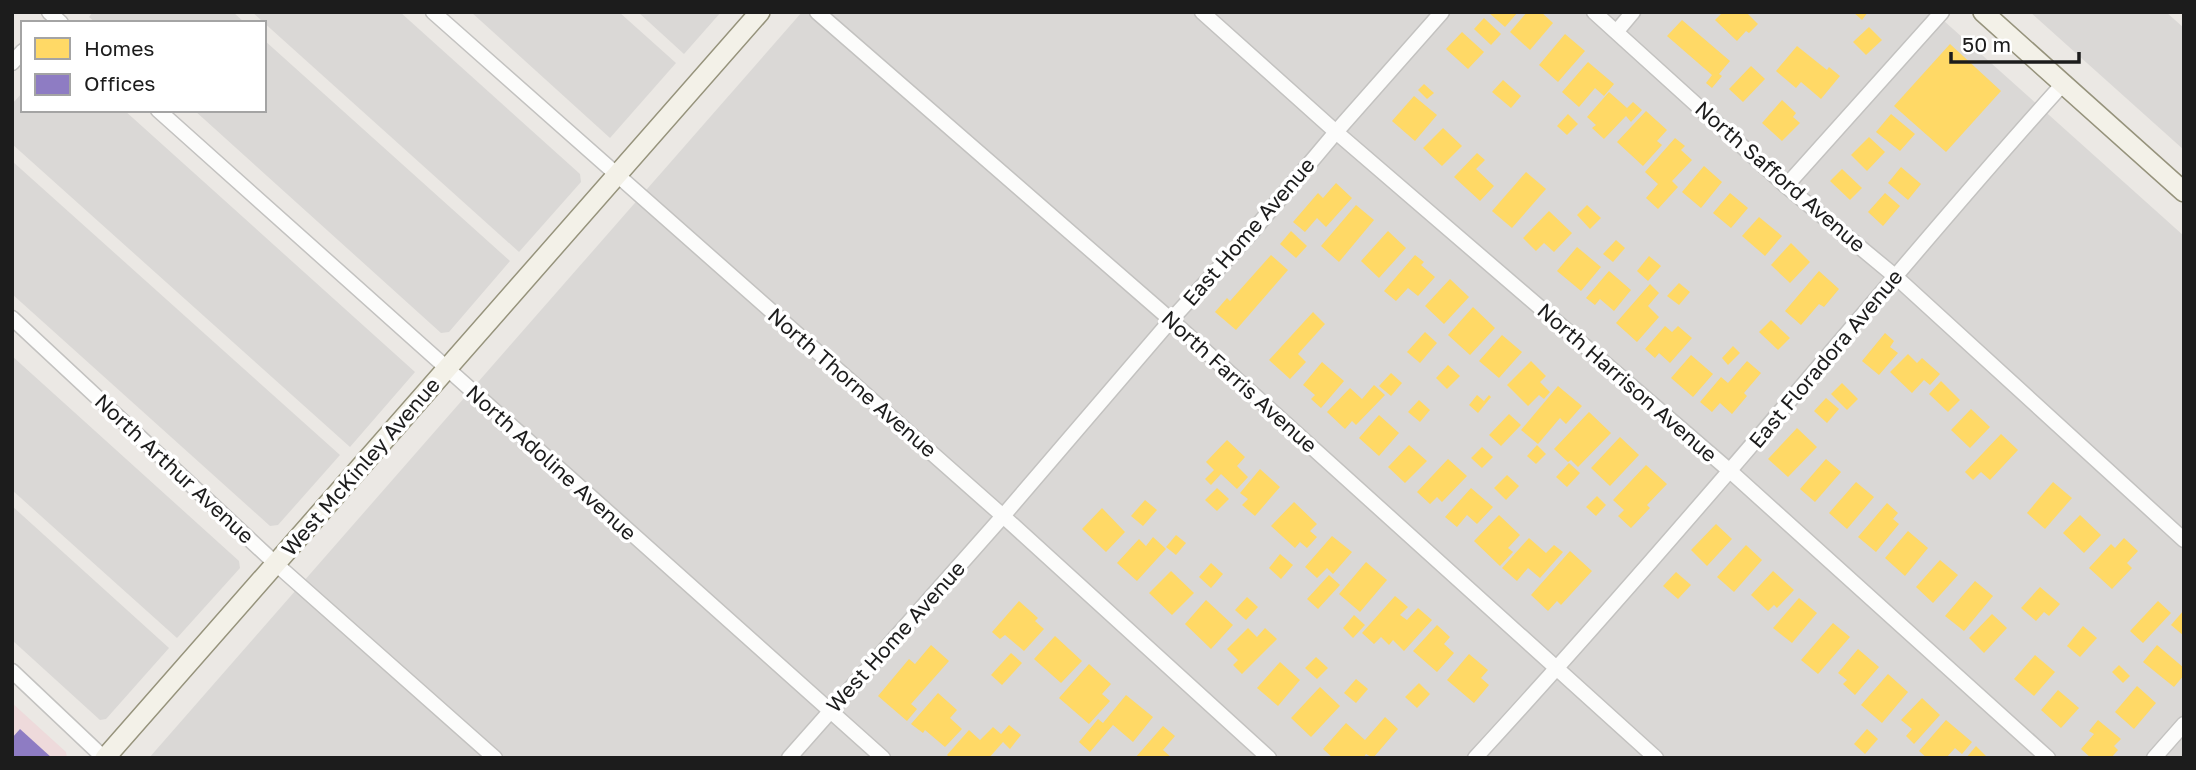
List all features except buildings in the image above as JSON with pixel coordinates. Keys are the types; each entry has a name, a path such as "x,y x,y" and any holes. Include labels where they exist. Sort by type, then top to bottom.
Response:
{"main road":[{"name":"West McKinley Avenue","path":"104,758 760,12"},
{"path":"1983,12 2184,192"}],"street":[{"name":"North Thorne Avenue","path":"433,12 1003,516 1269,758"},
{"name":"North Farris Avenue","path":"817,12 1171,320 1656,758"},
{"name":"North Harrison Avenue","path":"1202,12 1336,132 1730,471 2048,758"},
{"name":"East Home Avenue","path":"1003,516 1442,12"},
{"name":"North Safford Avenue","path":"1594,12 1786,186 1896,277 2184,540"},
{"path":"1617,31 1633,12"},
{"path":"1786,186 1941,12"},
{"name":"East Floradora Avenue","path":"1475,758 1558,668 1730,471 1990,164 2063,84"},
{"name":"North Adoline Avenue","path":"160,112 883,758"},
{"name":"North Arthur Avenue","path":"12,318 276,564 495,758"},
{"name":"West Home Avenue","path":"789,758 1003,516"},
{"path":"12,671 104,758"},
{"path":"2154,758 2184,724"}],"shaded area":[{"path":"93,12 233,12 243,21 94,21 89,17"},
{"path":"252,12 400,12 580,174 581,182 519,252 266,25 266,21 262,21"},
{"path":"471,12 619,12 676,63 610,138"},
{"path":"638,12 721,12 684,54"},
{"path":"802,12 1934,12 2184,236 2184,758 149,758"},
{"path":"2030,12 2166,12 2184,28 2184,150"},
{"path":"266,42 510,261 449,332 441,333 196,112 266,112"},
{"path":"21,94 21,112 126,112 415,372 350,447 12,144 12,104"},
{"path":"12,161 340,455 278,525 270,526 12,294"},
{"path":"12,356 239,561 240,568 177,638 12,490"},
{"path":"12,506 169,648 106,719 100,720 12,640"},
{"path":"12,703 66,752 67,758 12,758"}]}
